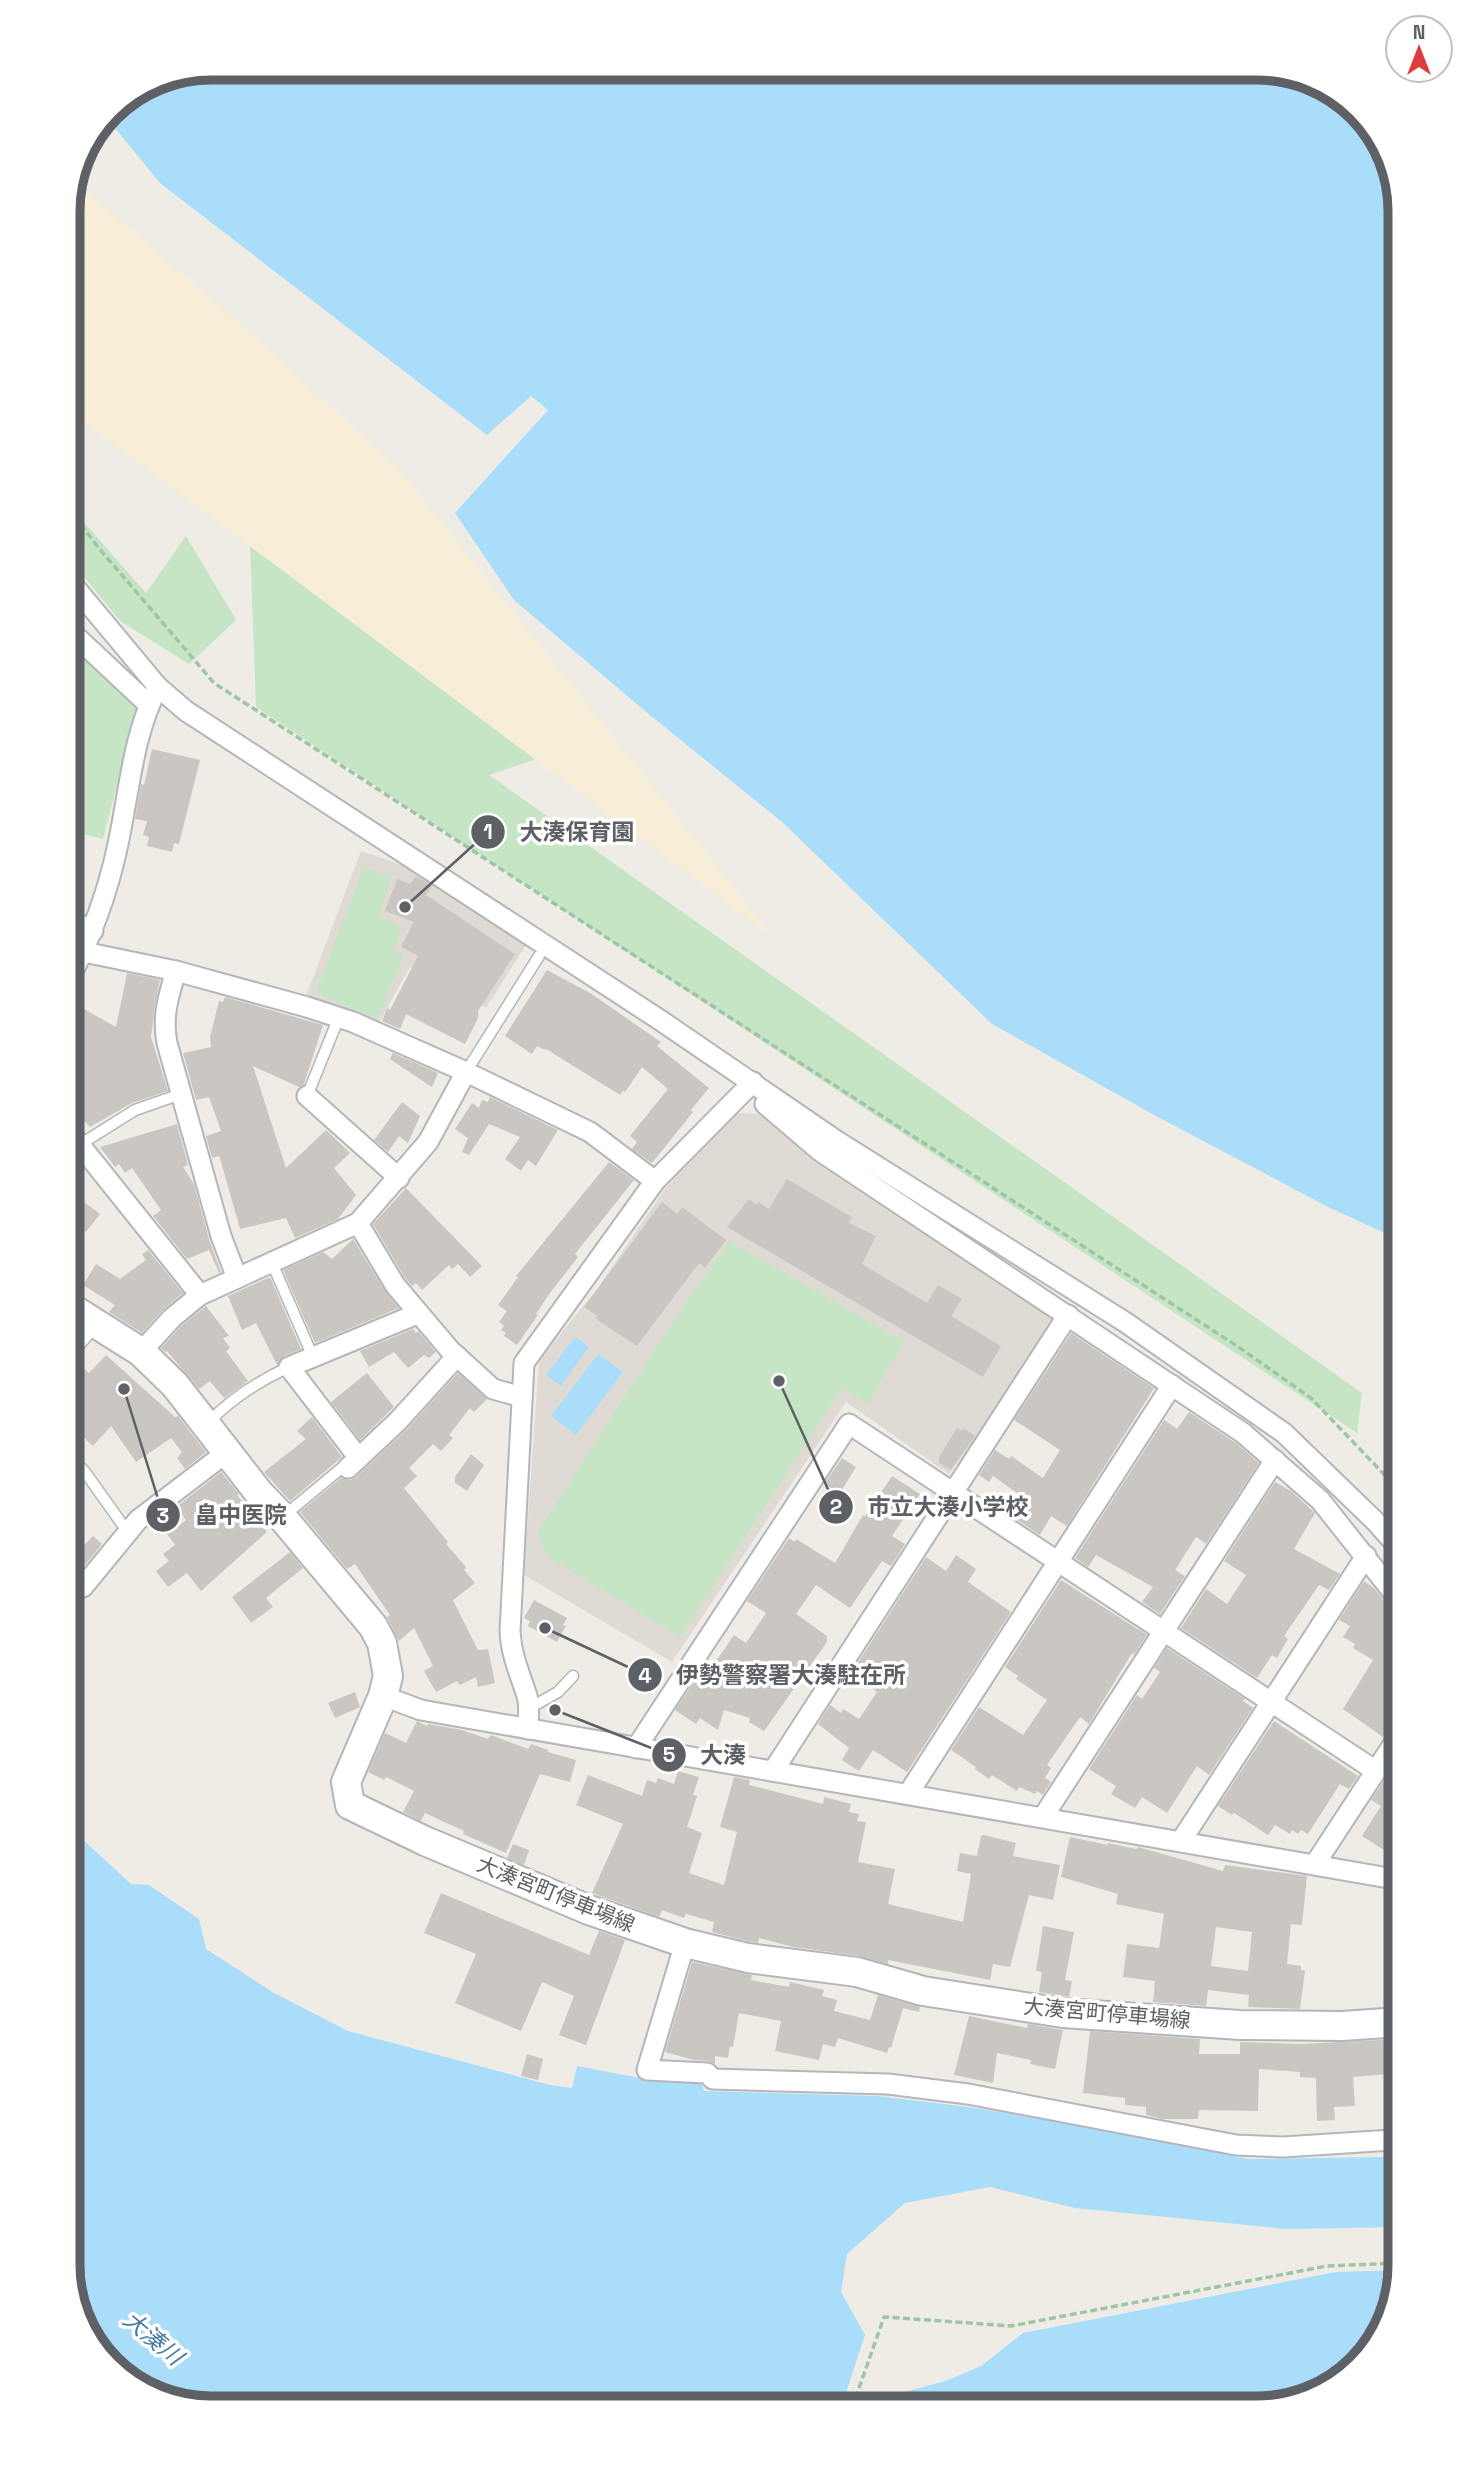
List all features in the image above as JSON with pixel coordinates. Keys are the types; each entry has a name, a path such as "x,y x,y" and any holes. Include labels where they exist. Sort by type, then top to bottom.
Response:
{"main road":[{"name":"大湊宮町停車場線","path":"80,1313 141,1352 175,1385 259,1493 373,1626 382,1643 388,1676 383,1696 346,1782 350,1805 425,1841 589,1910 685,1943 748,1958 857,1972 923,1991 1063,2013 1240,2025 1388,2023"}],"street":[{"path":"81,597 153,696"},
{"path":"81,639 153,696 186,711 749,1085 1125,1322 1284,1433 1388,1536"},
{"path":"81,958 93,931 118,845 125,798 153,696"},
{"path":"81,925 93,931"},
{"path":"84,952 176,971 339,1017 466,1072 590,1132 655,1181"},
{"path":"176,971 163,1024 221,1236 237,1278"},
{"path":"141,1352 172,1318 200,1295 358,1223 428,1142 466,1072"},
{"path":"528,1719 528,1698 518,1675 510,1631 524,1363 655,1181 749,1085"},
{"path":"749,1085 820,1151 1243,1433 1320,1500 1388,1585"},
{"path":"307,1096 399,1178"},
{"path":"81,1144 200,1295"},
{"path":"358,1223 395,1286 417,1314 493,1389 522,1397"},
{"path":"417,1314 289,1367 353,1463 398,1421 457,1356"},
{"path":"773,1771 1068,1315"},
{"path":"908,1794 1172,1385"},
{"path":"636,1748 849,1424 1376,1772"},
{"path":"80,1585 83,1587 138,1520 227,1452"},
{"path":"1043,1817 1275,1460"},
{"path":"1181,1841 1366,1556"},
{"path":"383,1696 421,1710 528,1719 636,1748 1388,1878"},
{"path":"1315,1864 1388,1753"},
{"path":"685,1943 647,2070 707,2073 713,2079 888,2084 968,2094 1236,2146 1283,2147 1388,2140"}],"lane":[{"path":"466,1072 540,956"},
{"path":"307,1096 339,1017"},
{"path":"81,1135 135,1110 181,1094"},
{"path":"272,1263 313,1357"},
{"path":"80,1344 98,1324"},
{"path":"206,1425 222,1408 243,1393 289,1367"},
{"path":"282,1517 344,1466 353,1463"},
{"path":"80,1467 127,1531"},
{"path":"528,1719 573,1676"}],"path":[{"path":"81,525 215,683 1237,1346 1311,1398 1388,1478"},
{"path":"856,2396 884,2317 1011,2326 1327,2266 1388,2263"}],"shaded area":[{"path":"361,851 414,869 526,945 486,1008 410,967 377,1026 306,996"},
{"path":"740,1113 760,1114 839,1172 1059,1317 1045,1349 949,1474 846,1402 672,1662 524,1575 539,1360 598,1288 664,1190 721,1120"}],"green space":[{"path":"249,515 536,759 489,775 1362,1393 1357,1433 256,707"},
{"path":"81,519 146,593 186,536 236,620 189,664 120,621 81,573"},
{"path":"81,655 138,704 103,839 81,833"},
{"path":"364,867 391,877 379,916 402,927 394,952 404,955 377,1019 316,993"},
{"path":"729,1241 904,1342 868,1403 842,1388 680,1637 547,1556 538,1532 670,1326"}],"sand":[{"path":"83,188 239,323 397,467 773,937 81,420"}],"water":[{"path":"211,80 1265,81 1299,87 1315,94 1343,113 1355,125 1374,153 1381,169 1388,211 1388,1234 1328,1207 1156,1116 992,1024 782,822 514,600 455,513 548,410 531,396 487,435 160,183 113,125 125,113 161,90"},
{"path":"575,1337 589,1347 561,1386 546,1375"},
{"path":"598,1354 623,1372 576,1435 551,1416"},
{"name":"大湊川","path":"80,1837 131,1884 149,1885 199,1919 206,1949 274,1993 348,2031 550,2085 572,2088 577,2066 640,2078 700,2078 704,2091 877,2096 969,2107 1116,2131 1248,2159 1388,2156 1388,2227 1286,2229 1075,2208 990,2187 905,2203 847,2254 841,2292 865,2335 845,2396 203,2395 169,2389 153,2382 125,2363 103,2337 90,2315 82,2282"},
{"path":"1387,2270 1381,2307 1365,2337 1343,2363 1315,2382 1299,2389 1257,2396 869,2396 870,2393 904,2392 946,2381 981,2366 1023,2333 1336,2272"}],"building":[{"path":"152,749 200,760 179,844 174,843 172,852 147,846 149,837 143,835 147,821 135,819 141,784 144,785"},
{"path":"416,876 432,886 426,895 515,954 478,1011 478,1018 465,1044 406,1014 400,1029 382,1021 418,956 401,947 414,922 385,911 397,879 410,884"},
{"path":"547,970 590,993 661,1042 657,1046 709,1088 652,1163 632,1149 637,1142 630,1136 668,1089 642,1067 620,1095 546,1049 537,1046 532,1054 505,1036"},
{"path":"127,973 160,980 151,1037 168,1091 132,1103 90,1127 81,1117 81,1007 116,1027"},
{"path":"225,997 323,1025 304,1084 299,1087 253,1066 286,1168 326,1130 350,1153 334,1168 356,1195 338,1219 295,1238 286,1218 240,1229 220,1158 212,1158 206,1136 221,1131 209,1097 196,1100 183,1053 211,1047 210,1037 219,1001 223,1002"},
{"path":"393,1053 438,1073 432,1087 390,1059"},
{"path":"490,1097 558,1130 536,1166 528,1160 521,1171 505,1159 520,1137 489,1124 469,1155 462,1152 468,1138 455,1129 472,1103 479,1108 482,1100 488,1102"},
{"path":"402,1102 420,1116 408,1143 399,1136 388,1152 374,1140"},
{"path":"177,1124 188,1165 183,1167 194,1184 221,1272 219,1273 209,1250 187,1259 153,1216 161,1210 132,1168 125,1173 119,1164 115,1167 100,1147"},
{"path":"609,1162 634,1180 575,1254 578,1257 550,1293 517,1345 504,1336 506,1333 501,1330 504,1326 499,1322 507,1311 498,1305 518,1277 516,1276"},
{"path":"787,1179 852,1217 849,1223 876,1236 862,1264 927,1303 938,1285 962,1299 951,1316 1001,1346 983,1377 727,1227 749,1199 769,1209"},
{"path":"406,1188 482,1266 470,1277 458,1264 452,1269 449,1265 422,1290 416,1283 412,1286 405,1278 373,1224"},
{"path":"81,1199 100,1214 86,1232 81,1228"},
{"path":"662,1202 677,1214 682,1207 726,1240 705,1268 699,1263 637,1346 596,1319 597,1316 584,1307"},
{"path":"353,1239 385,1291 399,1308 315,1343 283,1270 323,1252 332,1259"},
{"path":"148,1250 183,1293 142,1333 109,1312 115,1305 83,1285 96,1264 120,1279 146,1260 142,1254"},
{"path":"270,1277 301,1349 284,1356 277,1365 256,1323 242,1330 228,1296"},
{"path":"206,1306 229,1336 223,1338 230,1348 226,1351 248,1381 224,1398 210,1381 199,1389 167,1351 161,1348 180,1327"},
{"path":"413,1329 416,1333 418,1331 436,1352 429,1358 424,1355 408,1368 394,1352 369,1367 360,1351"},
{"path":"1071,1333 1154,1388 1067,1526 1051,1516 1040,1535 1017,1520 1028,1501 993,1476 989,1482 979,1475 995,1450 1009,1459 1011,1456 1043,1478 1060,1450 1014,1420"},
{"path":"106,1355 175,1417 178,1416 206,1452 185,1469 177,1458 182,1452 171,1438 136,1462 111,1426 93,1446 80,1434 80,1366 89,1373"},
{"path":"367,1373 394,1407 360,1440 331,1402"},
{"path":"458,1373 487,1399 474,1412 470,1408 449,1435 453,1438 441,1451 433,1444 409,1468 417,1476 404,1488 448,1542 446,1544 466,1567 464,1570 475,1583 453,1600 478,1650 488,1649 495,1683 478,1687 476,1677 460,1685 457,1681 436,1692 424,1671 433,1666 414,1628 399,1641 387,1617 390,1615 355,1564 347,1569 300,1512 341,1478 350,1480 356,1477 406,1430"},
{"path":"1189,1412 1236,1443 1259,1463 1206,1544 1196,1537 1175,1570 1185,1576 1160,1614 1142,1602 1153,1587 1096,1555 1088,1567 1075,1558 1164,1420 1177,1429"},
{"path":"312,1417 342,1457 290,1501 264,1472 306,1439 297,1431"},
{"path":"957,1428 962,1431 963,1428 975,1436 951,1470 939,1463 939,1457"},
{"path":"471,1454 484,1465 467,1491 455,1483 455,1477"},
{"path":"842,1458 856,1467 840,1493 824,1484"},
{"path":"221,1472 267,1532 201,1591 187,1573 168,1587 156,1571 169,1561 163,1554 175,1545 167,1534 186,1520 176,1507"},
{"path":"892,1476 920,1494 892,1536 905,1544 891,1566 882,1561 850,1608 816,1585 796,1614 827,1636 827,1642 764,1731 749,1722 750,1718 724,1710 718,1730 700,1718 696,1724 675,1710 706,1664 712,1667 734,1635 746,1643 766,1613 747,1601 789,1538 795,1542 796,1539 835,1563 863,1515 865,1516"},
{"path":"1275,1482 1291,1491 1315,1513 1294,1549 1340,1574 1329,1590 1319,1585 1284,1636 1288,1639 1277,1658 1272,1655 1257,1678 1181,1628 1206,1589 1227,1604 1246,1575 1224,1561"},
{"path":"93,1536 102,1544 81,1570 80,1549"},
{"path":"290,1552 303,1568 266,1598 273,1607 251,1623 232,1597"},
{"path":"956,1555 976,1569 968,1582 1011,1612 907,1772 873,1750 859,1771 842,1760 849,1748 818,1724 830,1705 841,1713 843,1709 859,1719 877,1692 854,1674 858,1670 855,1667 926,1557 946,1571"},
{"path":"1061,1580 1147,1635 1134,1655 1132,1653 1089,1724 1080,1717 1047,1765 1051,1768 1045,1778 1051,1782 1043,1795 1019,1787 1017,1791 992,1775 989,1779 951,1750 979,1707 1023,1735 1047,1700 1016,1679 1018,1676 1005,1667"},
{"path":"1364,1581 1374,1588 1388,1605 1388,1731 1383,1737 1343,1709 1373,1660 1353,1648 1355,1644 1343,1637 1350,1626 1339,1620"},
{"path":"534,1600 567,1618 563,1625 566,1626 557,1642 528,1626 530,1621 524,1618"},
{"path":"1167,1648 1245,1699 1243,1701 1253,1708 1209,1775 1197,1766 1167,1813 1142,1797 1135,1808 1111,1794 1116,1786 1089,1769 1137,1695 1142,1699 1160,1672 1154,1668"},
{"path":"355,1692 360,1707 335,1718 328,1703"},
{"path":"417,1721 427,1726 428,1724 462,1730 488,1739 491,1735 528,1749 531,1744 576,1760 570,1782 540,1774 506,1853 425,1813 421,1821 403,1812 414,1791 386,1777 384,1780 368,1772 385,1733 406,1743"},
{"path":"1274,1721 1358,1776 1349,1789 1340,1784 1308,1834 1301,1830 1298,1834 1292,1830 1290,1834 1275,1825 1268,1835 1218,1806"},
{"path":"678,1771 699,1777 693,1795 697,1796 687,1827 702,1833 689,1873 724,1885 737,1832 720,1827 734,1777 750,1780 749,1785 823,1804 824,1797 851,1804 849,1812 859,1814 857,1821 866,1822 858,1862 895,1869 888,1904 963,1922 971,1874 957,1871 960,1853 977,1856 981,1836 984,1835 1016,1843 1013,1856 1060,1865 1053,1900 1029,1895 1010,1967 993,1964 990,1980 888,1960 888,1964 859,1956 793,1947 759,1938 758,1943 751,1942 712,1932 714,1922 686,1914 684,1918 662,1910 659,1917 592,1893 623,1824 576,1805 588,1775 642,1796 647,1780 656,1783 658,1778 674,1784"},
{"path":"1388,1775 1387,1852 1362,1836 1381,1806 1371,1800"},
{"path":"1070,1837 1108,1845 1136,1849 1138,1847 1223,1871 1225,1865 1307,1876 1302,1925 1291,1924 1287,1964 1301,1966 1301,1970 1305,1971 1300,2009 1248,2007 1249,1995 1208,1990 1206,2006 1153,2002 1155,1981 1123,1977 1127,1944 1159,1948 1164,1914 1116,1904 1118,1894 1061,1877","holes":["1216,1927 1252,1932 1248,1971 1211,1966"]},
{"path":"513,1844 529,1850 524,1865 507,1858"},
{"path":"441,1893 589,1955 599,1931 625,1940 586,2045 559,2035 574,1996 542,1982 521,2031 455,2003 476,1954 424,1933"},
{"path":"1043,1926 1074,1932 1065,1980 1072,1981 1069,1997 1039,1992 1042,1972 1036,1971"},
{"path":"692,1962 752,1975 751,1980 789,1987 790,1982 824,1990 822,1996 837,2000 834,2011 870,2020 878,1995 920,2007 919,2012 903,2008 887,2053 838,2038 835,2047 823,2044 819,2060 775,2051 781,2021 739,2013 733,2047 730,2046 728,2058 715,2056 715,2064 694,2060 665,2052"},
{"path":"969,2016 1027,2028 1028,2024 1063,2030 1055,2069 1030,2064 1031,2060 997,2053 993,2083 954,2075"},
{"path":"1090,2031 1200,2039 1199,2054 1240,2054 1240,2042 1300,2044 1388,2040 1388,2074 1353,2077 1355,2106 1334,2107 1335,2120 1317,2121 1316,2078 1300,2077 1300,2072 1259,2069 1258,2111 1199,2110 1198,2119 1162,2119 1146,2115 1146,2107 1125,2105 1125,2098 1083,2093"},
{"path":"527,2054 543,2059 538,2080 521,2076"}],"place":[{"name":"大湊保育園","path":"405,907"},
{"name":"市立大湊小学校","path":"779,1381"},
{"name":"畠中医院","path":"124,1389"},
{"name":"伊勢警察署大湊駐在所","path":"545,1628"},
{"name":"大湊","path":"555,1710"}]}
